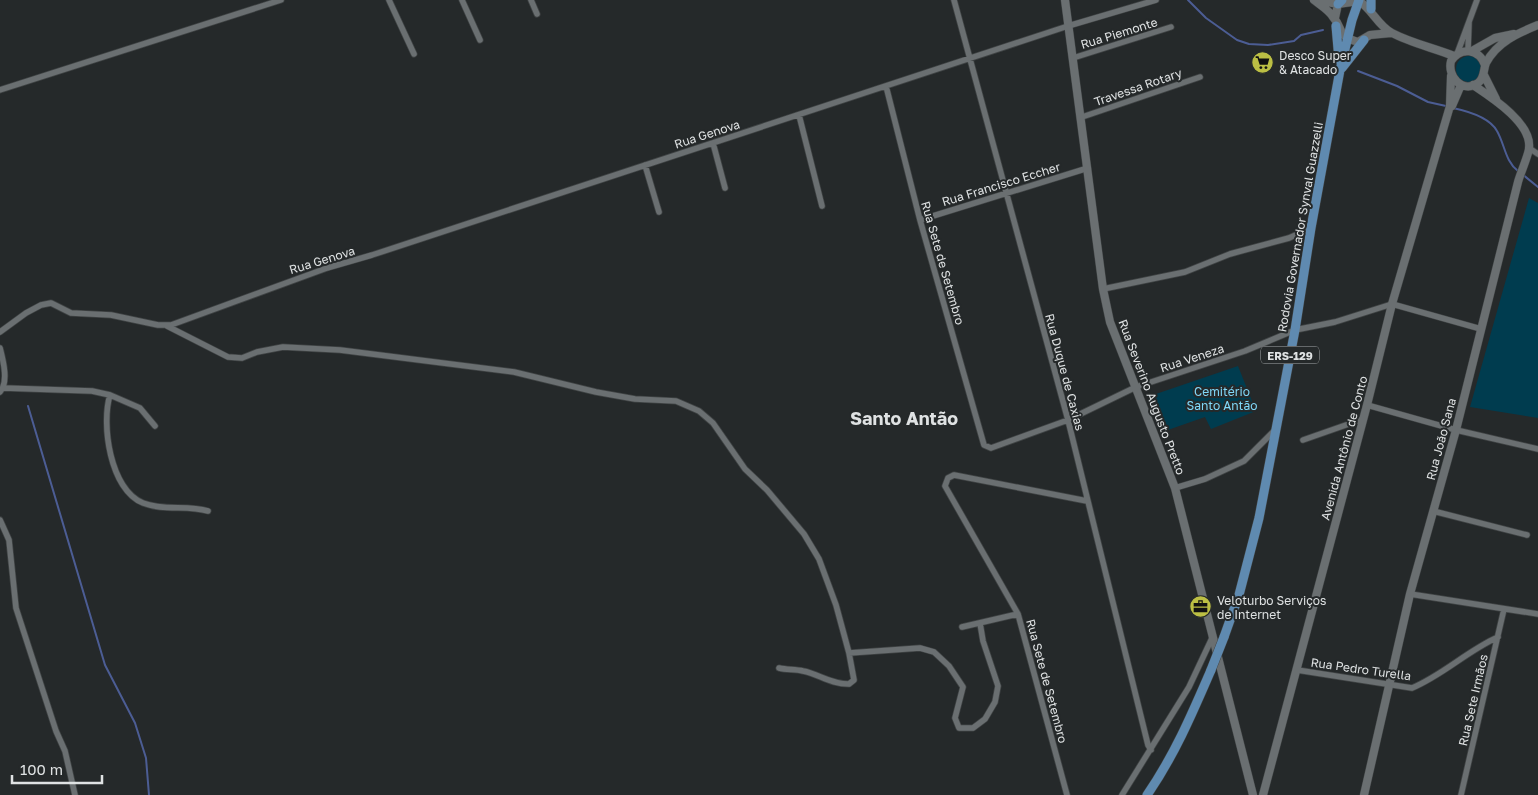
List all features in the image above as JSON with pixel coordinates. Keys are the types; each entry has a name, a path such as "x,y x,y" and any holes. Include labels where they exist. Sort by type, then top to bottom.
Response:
{"main road":[{"name":"Rodovia Governador Synval Guazzelli","path":"1146,795 1163,772 1182,737 1212,670 1239,595 1259,518 1347,39 1350,1"},
{"path":"1336,22 1340,70"},
{"path":"1340,70 1367,37"}],"street":[{"path":"0,90 281,0"},
{"path":"389,0 414,54"},
{"path":"462,0 480,40"},
{"path":"531,0 537,14"},
{"name":"Rua Duque de Caxias","path":"954,0 1068,420 1148,745 1152,750"},
{"name":"Rua Severino Augusto Pretto","path":"1065,0 1082,117 1102,289 1110,322 1175,488 1253,795"},
{"name":"Rua Genova","path":"166,326 264,289 1068,26 1156,0"},
{"path":"1315,0 1350,1 1372,8 1391,32"},
{"path":"1315,0 1336,22 1347,39 1358,42 1367,37 1391,32 1456,55 1470,51 1495,38 1518,33 1538,25"},
{"path":"1476,0 1456,55 1450,66 1452,76 1462,85 1473,85 1497,101 1520,124 1526,134 1530,148 1538,154"},
{"path":"1336,22 1350,1"},
{"path":"1367,37 1374,25 1372,8"},
{"path":"1469,18 1470,51"},
{"name":"Rua Piemonte","path":"1073,58 1171,27"},
{"path":"1497,101 1484,75 1485,65 1494,49 1518,33"},
{"path":"1470,51 1478,54 1485,65"},
{"path":"1473,85 1484,75"},
{"name":"Avenida Antônio de Conto","path":"1451,104 1452,76"},
{"name":"Travessa Rotary","path":"1082,117 1200,77"},
{"name":"Avenida Antônio de Conto","path":"1263,795 1368,405 1392,304 1451,104 1462,85"},
{"name":"Rua Sete de Setembro","path":"886,86 920,220 984,446"},
{"path":"799,115 822,206"},
{"path":"712,143 725,188"},
{"name":"Rua João Sana","path":"1364,795 1410,594 1456,430 1518,182 1530,148"},
{"path":"645,165 659,212"},
{"name":"Rua Francisco Eccher","path":"920,220 1088,168"},
{"path":"1102,289 1185,272 1230,254 1289,238 1311,228"},
{"path":"0,332 26,313 41,305 51,303 71,313 111,315 166,326 228,357 242,358 256,352 283,347 340,350 514,372 596,392 635,399 676,401 699,410 713,423 745,469 767,490 804,534 818,559 836,605 850,653 854,680 849,684 840,684 803,671 779,668"},
{"path":"1392,304 1481,329"},
{"name":"Rua Veneza","path":"984,446 990,448 1068,420 1136,387 1245,351 1295,330 1335,322 1392,304"},
{"path":"0,348 4,380 2,390 92,391 110,395 140,408 155,426"},
{"path":"110,395 107,405 109,451 123,486 141,503 150,506 196,508 208,512"},
{"path":"1368,405 1456,430 1538,449"},
{"path":"1303,440 1363,419"},
{"path":"1175,488 1205,479 1244,461 1274,431"},
{"name":"Rua Sete de Setembro","path":"1067,795 1018,614 945,486 948,478 954,475 1087,501"},
{"path":"1433,511 1527,535"},
{"path":"0,520 9,540 16,608 56,731 65,751 75,795"},
{"path":"1410,594 1538,614"},
{"name":"Rua Sete Irmãos","path":"1461,795 1504,609"},
{"path":"962,627 1018,614"},
{"path":"850,653 920,648 934,652 949,666 963,687 955,718 959,728 972,728 985,719 995,702 998,686 983,642 980,623"},
{"path":"1122,795 1152,750 1189,687 1213,636"},
{"name":"Rua Pedro Turella","path":"1297,670 1390,683 1412,688 1427,682 1479,646 1498,637"}],"green space":[{"path":"1469,56 1478,60 1482,69 1478,78 1469,82 1460,78 1456,69 1460,60"},
{"path":"1529,198 1538,203 1538,418 1470,407"},
{"name":"Cemitério Santo Antão","path":"1238,366 1256,411 1211,429 1205,417 1165,431 1150,396"}],"waterway":[{"path":"1188,0 1206,18 1237,40 1249,44 1268,45 1294,41 1301,35 1323,30"},
{"path":"1358,71 1397,86 1428,102 1446,106"},
{"path":"1453,108 1478,116 1494,126 1510,162 1518,171"},
{"path":"1522,174 1538,187"},
{"path":"28,406 105,665 135,723 146,758 149,795"}],"place":[{"name":"Desco Super & Atacado","path":"1263,62"},
{"name":"Veloturbo Serviços de Internet","path":"1201,607"}],"district":[{"name":"Santo Antão","path":"904,418"}]}
